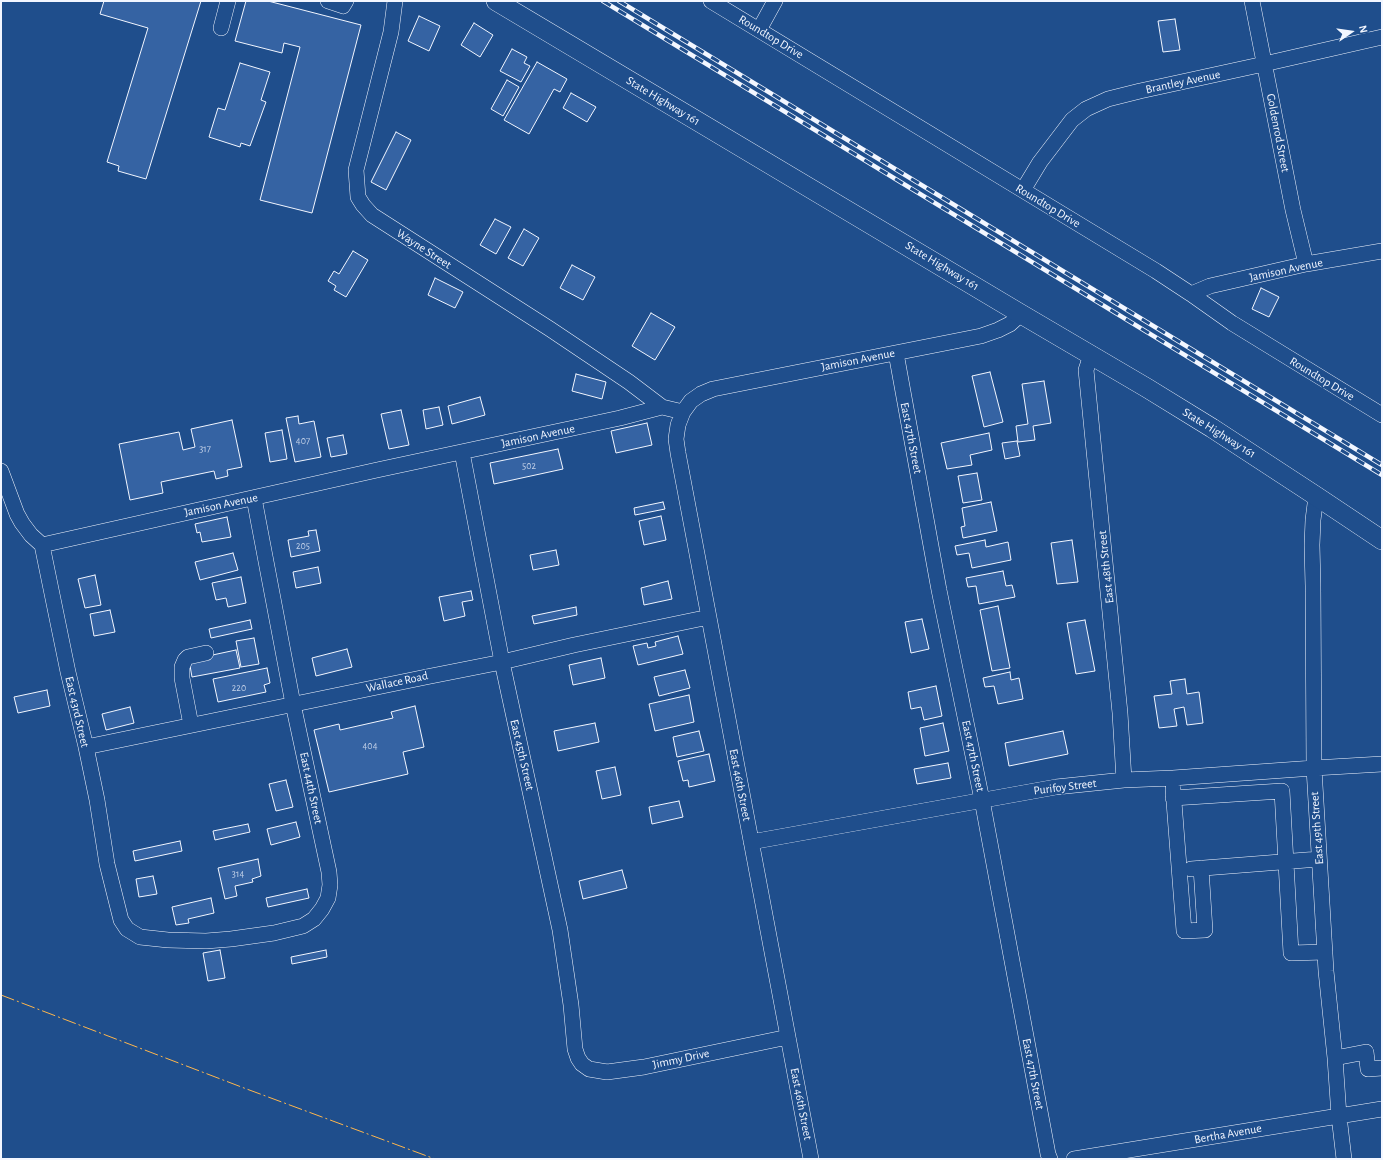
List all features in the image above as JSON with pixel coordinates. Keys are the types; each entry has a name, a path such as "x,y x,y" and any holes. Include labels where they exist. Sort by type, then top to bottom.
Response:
{"main road":[{"name":"State Highway 161","path":"496,1 1212,428 1382,540"}],"street":[{"path":"221,28 228,1"},
{"path":"328,1 342,6 346,1"},
{"name":"Wayne Street","path":"395,1 391,32 356,170 358,197 363,205 372,215 550,329 629,382 662,407"},
{"name":"Roundtop Drive","path":"711,1 1023,190 1191,294 1232,323 1382,415"},
{"path":"759,30 776,1"},
{"name":"Goldenrod Street","path":"1252,1 1293,210 1306,264"},
{"name":"Brantley Avenue","path":"1023,190 1040,162 1072,120 1086,110 1108,99 1382,37"},
{"name":"Jamison Avenue","path":"1191,294 1210,286 1306,264 1382,251"},
{"name":"Jamison Avenue","path":"42,544 620,418 662,407 683,412 691,402 701,394 713,389 981,336 1010,324 1021,314"},
{"name":"East 47th Street","path":"896,353 939,590 982,800 1050,1159"},
{"name":"East 48th Street","path":"1091,355 1086,370 1120,713 1124,780"},
{"name":"East 46th Street","path":"683,412 678,425 676,439 811,1159"},
{"name":"East 45th Street","path":"462,452 502,662 560,930 571,1005 575,1049 578,1058"},
{"path":"1,471 17,514 22,523 31,535 42,544"},
{"name":"East 49th Street","path":"1316,496 1312,545 1314,768 1325,952 1344,1159"},
{"name":"East 44th Street","path":"158,939 206,941 274,933 303,926 314,919 328,898 330,885 328,872 293,704 254,498"},
{"name":"East 43rd Street","path":"42,544 68,672 97,800 107,864 121,920 127,929 140,937 158,939"},
{"name":"Wallace Road","path":"86,747 426,676 502,662 574,645 709,617"},
{"path":"191,725 182,678 182,667 185,660 188,658 206,653"},
{"name":"Purifoy Street","path":"751,842 1056,787 1124,780 1382,764"},
{"path":"1173,778 1173,798 1184,931 1205,930 1201,868"},
{"path":"1173,798 1282,791 1291,953 1325,952"},
{"path":"1180,870 1319,859"},
{"name":"Jimmy Drive","path":"578,1058 589,1070 607,1072 644,1067 788,1037"},
{"path":"1335,1058 1366,1052 1368,1069 1382,1068"},
{"name":"Bertha Avenue","path":"1074,1159 1382,1109"}],"building":[{"path":"104,1 201,1 146,179 118,171 119,166 107,162 148,28 100,14"},
{"path":"246,1 268,1 361,25 312,213 260,200 300,47 284,43 282,53 235,41"},
{"path":"419,16 440,26 429,51 408,41"},
{"path":"1175,19 1180,50 1163,52 1158,21"},
{"path":"474,23 493,35 480,57 461,45"},
{"path":"512,49 527,57 524,63 530,66 521,82 500,71"},
{"path":"537,62 567,79 560,92 554,89 529,134 504,120"},
{"path":"240,63 270,72 261,100 266,102 250,146 241,143 240,147 209,137 218,108 225,110"},
{"path":"507,80 519,87 503,116 491,109"},
{"path":"571,93 596,107 587,122 563,108"},
{"path":"396,132 411,140 386,190 371,182"},
{"path":"495,219 511,227 496,254 480,245"},
{"path":"524,229 539,238 523,266 508,258"},
{"path":"353,251 368,260 346,297 334,290 336,286 328,281 334,271 339,274"},
{"path":"572,265 595,277 583,300 560,288"},
{"path":"435,278 463,292 455,308 428,295"},
{"path":"1261,288 1279,297 1269,317 1252,309"},
{"path":"651,313 675,327 655,360 632,346"},
{"path":"990,372 1003,422 984,427 972,376"},
{"path":"576,374 606,382 602,399 572,391"},
{"path":"1044,381 1051,423 1033,426 1035,440 1018,442 1016,426 1028,424 1022,384"},
{"path":"480,397 485,415 452,424 448,406"},
{"path":"439,407 443,425 426,429 423,410"},
{"path":"401,410 409,445 389,449 381,414"},
{"path":"298,416 299,424 314,421 321,457 295,462 286,418"},
{"path":"232,420 242,467 227,470 228,476 216,479 214,471 161,482 163,493 130,500 119,444 179,432 183,450 195,447 191,429"},
{"path":"647,423 652,445 616,453 611,431"},
{"path":"282,430 287,459 270,462 265,433"},
{"path":"989,433 992,450 970,455 972,465 947,469 941,443"},
{"path":"343,435 347,454 331,457 327,438"},
{"path":"1017,441 1020,456 1005,459 1002,443"},
{"path":"558,449 563,469 494,484 490,463"},
{"path":"977,473 982,500 963,503 958,476"},
{"path":"663,502 665,509 635,515 634,508"},
{"path":"991,502 997,531 963,538 961,527 965,526 962,508"},
{"path":"661,516 666,540 644,545 639,521"},
{"path":"227,517 231,537 202,542 200,532 197,533 195,524"},
{"path":"316,530 320,551 291,557 288,540 309,536 308,531"},
{"path":"985,540 986,547 1008,542 1011,560 972,568 969,553 957,555 955,546"},
{"path":"1072,540 1078,582 1057,584 1051,543"},
{"path":"556,550 559,565 533,570 530,555"},
{"path":"233,553 238,570 200,580 195,562"},
{"path":"318,567 321,583 296,588 293,572"},
{"path":"1003,571 1006,586 1012,585 1015,597 979,604 976,586 968,587 966,578"},
{"path":"95,575 101,605 85,608 78,579"},
{"path":"241,577 246,603 228,607 226,598 216,600 212,583"},
{"path":"668,581 672,599 644,605 641,588"},
{"path":"471,591 473,600 462,602 465,616 444,621 439,597"},
{"path":"998,606 1010,668 992,671 980,610"},
{"path":"576,607 577,615 534,624 532,616"},
{"path":"110,610 115,632 94,636 90,614"},
{"path":"922,619 929,649 911,653 905,622"},
{"path":"250,620 252,629 211,638 209,629"},
{"path":"1085,620 1095,671 1076,674 1067,623"},
{"path":"678,636 683,654 638,665 633,646 647,643 648,648 656,646 655,642"},
{"path":"254,638 259,664 241,667 236,641"},
{"path":"347,649 352,667 316,676 312,658"},
{"path":"236,650 240,668 192,677 189,660"},
{"path":"601,658 605,678 573,685 569,665"},
{"path":"267,668 270,683 264,685 266,692 218,702 213,679"},
{"path":"685,670 690,688 659,696 654,677"},
{"path":"1010,672 1011,680 1019,678 1023,699 998,704 994,686 985,687 983,678"},
{"path":"1185,679 1187,694 1199,692 1203,723 1187,725 1184,707 1174,709 1177,726 1159,728 1154,696 1172,694 1170,681"},
{"path":"936,686 942,716 924,720 921,707 911,709 908,692"},
{"path":"47,690 50,706 18,713 14,697"},
{"path":"689,695 694,722 655,731 649,704"},
{"path":"415,706 424,747 403,752 408,774 329,792 314,730 339,724 340,730 393,718 391,712"},
{"path":"130,707 134,723 106,730 102,714"},
{"path":"595,723 599,742 558,751 554,731"},
{"path":"943,723 949,751 925,756 920,728"},
{"path":"699,731 704,751 677,757 673,737"},
{"path":"1063,731 1068,754 1009,766 1005,743"},
{"path":"709,754 715,781 689,787 688,780 683,781 678,761"},
{"path":"948,763 951,778 917,784 914,769"},
{"path":"615,767 621,795 602,799 596,771"},
{"path":"286,780 293,807 276,811 269,784"},
{"path":"679,801 683,817 652,824 649,807"},
{"path":"296,822 300,837 271,845 267,829"},
{"path":"248,824 250,832 215,840 213,831"},
{"path":"180,841 182,851 135,861 133,851"},
{"path":"258,859 261,876 252,879 253,882 235,886 237,896 225,899 218,868"},
{"path":"622,870 627,888 583,899 579,881"},
{"path":"153,876 157,894 139,897 136,879"},
{"path":"307,889 309,898 268,907 266,898"},
{"path":"211,898 214,913 188,919 189,923 176,925 172,907"},
{"path":"220,950 225,978 208,981 203,953"},
{"path":"326,950 327,957 292,964 291,957"}],"railway":[{"path":"603,1 1382,475"},
{"path":"619,1 1382,465"}],"power":[{"path":"1,995 435,1159"}]}
